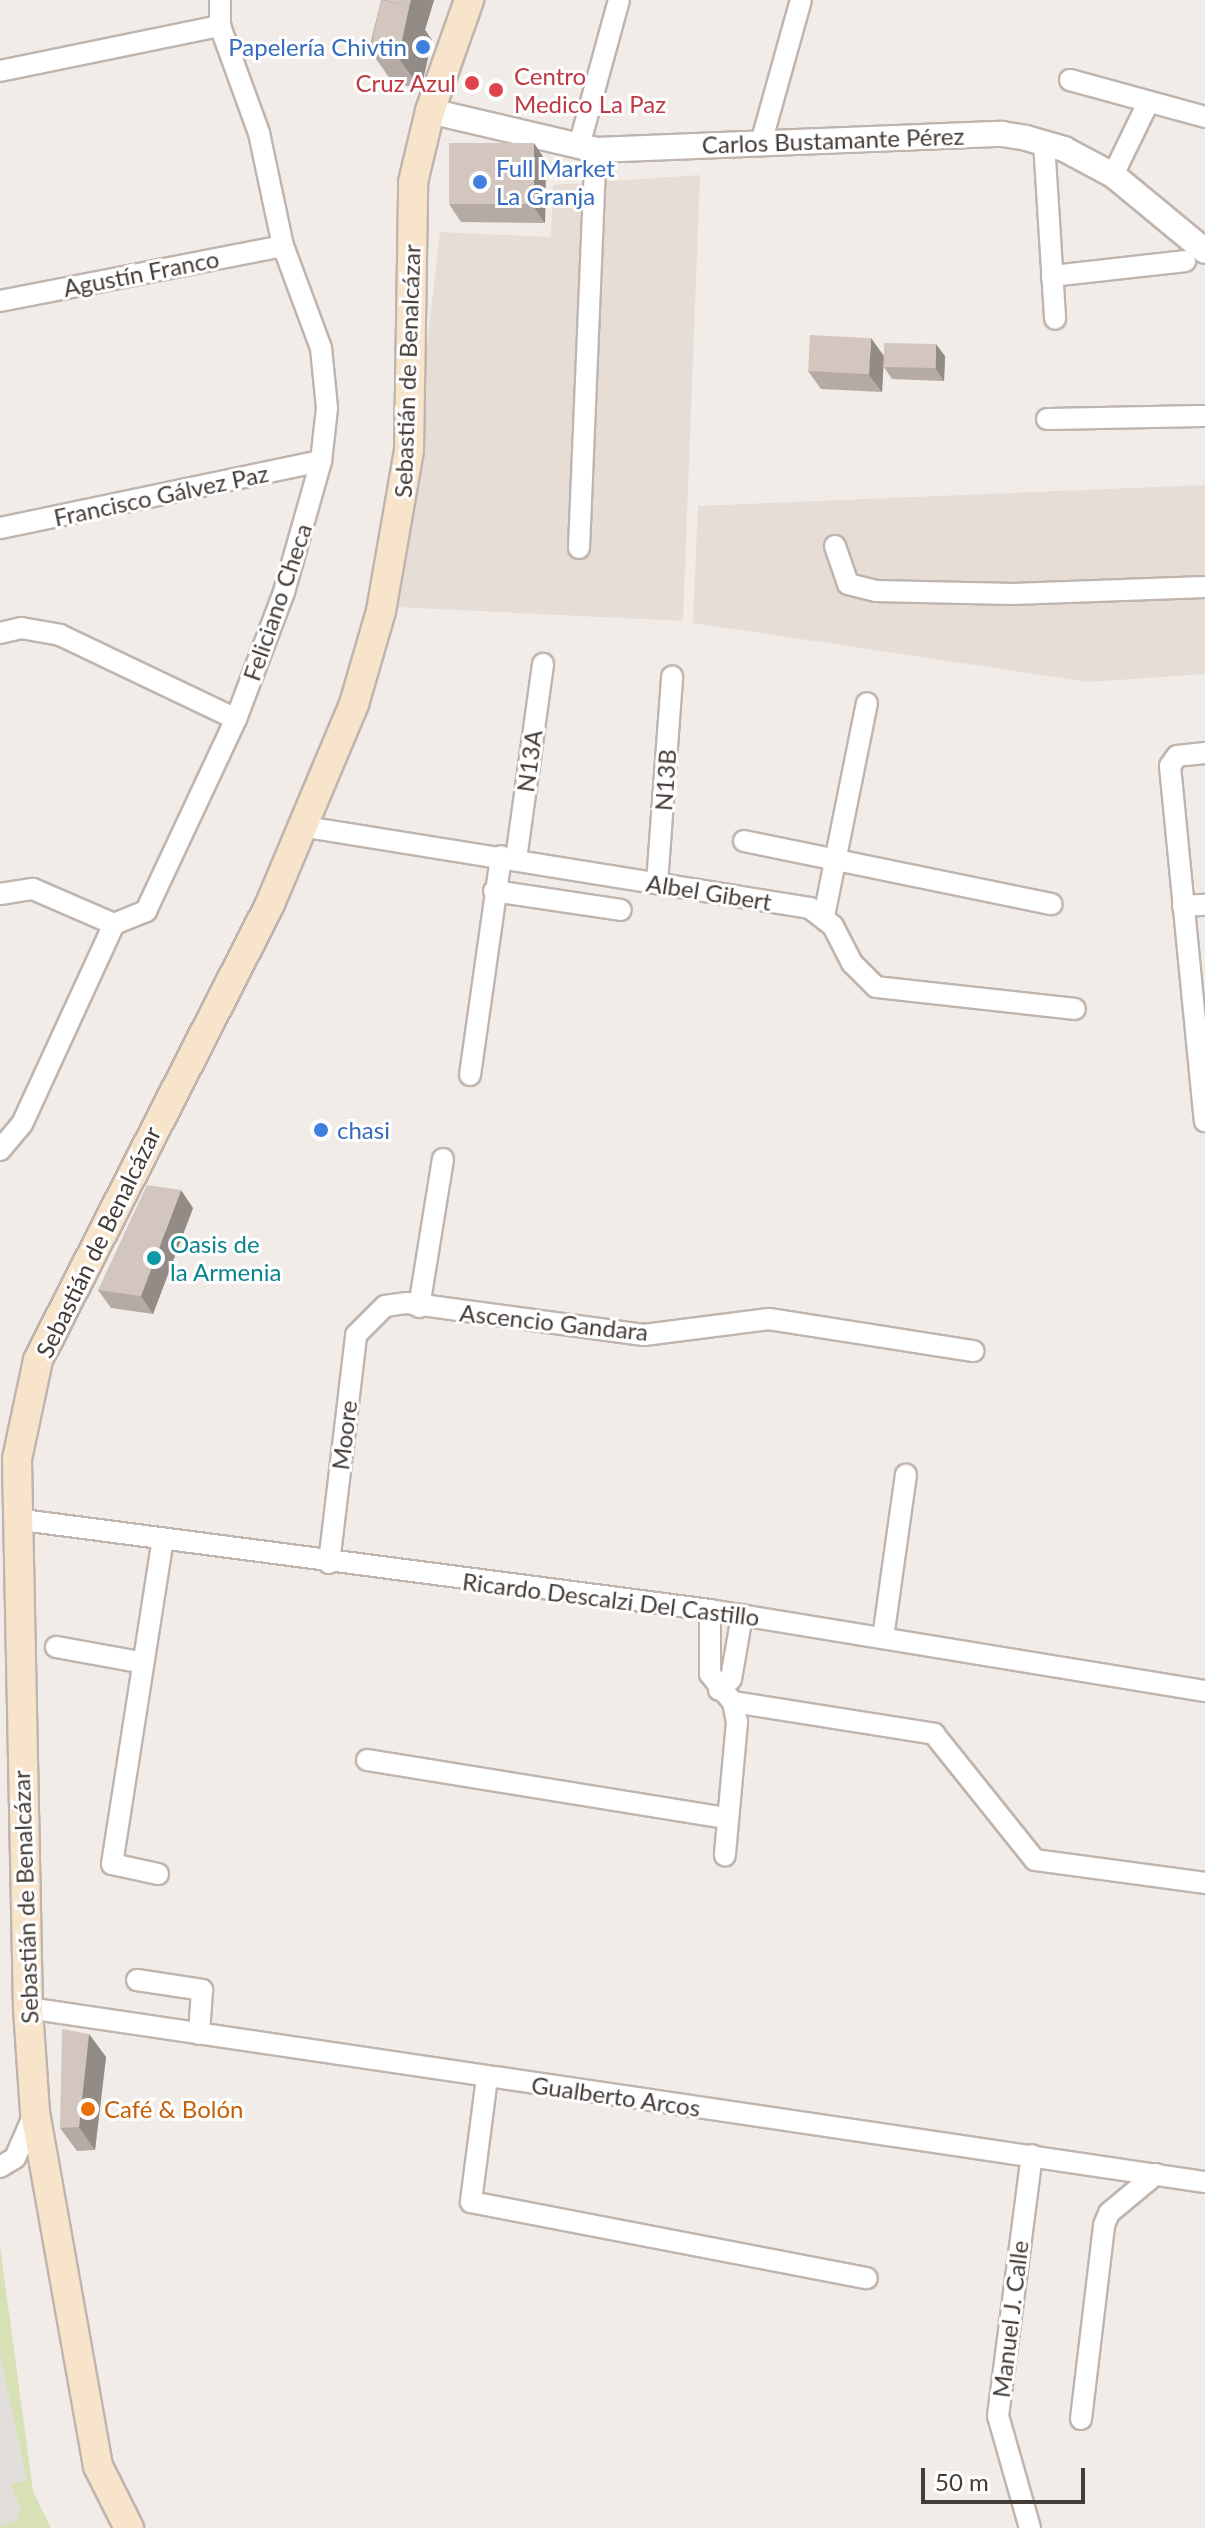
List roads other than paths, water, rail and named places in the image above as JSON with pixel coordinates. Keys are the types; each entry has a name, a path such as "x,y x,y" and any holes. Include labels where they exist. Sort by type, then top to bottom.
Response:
{"main road":[{"name":"Sebastián de Benalcázar","path":"129,2528 98,2466 35,2112 28,2008 15,1519 17,1459 38,1360 306,827 354,704 403,507 409,450 413,182 430,111 469,0"}],"street":[{"name":"Feliciano Checa","path":"114,924 146,911 236,719 284,592 321,461 327,408 321,348 283,246 259,133 220,26 220,0"},
{"path":"579,548 587,148 619,0"},
{"path":"761,143 801,0"},
{"path":"0,71 220,26"},
{"path":"1070,80 1205,117"},
{"path":"1113,175 1148,103"},
{"name":"Carlos Bustamante Pérez","path":"430,111 587,148 1002,134 1044,142 1113,175 1195,256"},
{"path":"1044,142 1055,319"},
{"name":"Agustín Franco","path":"0,301 283,246"},
{"path":"1052,276 1195,256"},
{"path":"1047,419 1205,416"},
{"name":"Francisco Gálvez Paz","path":"0,528 321,461"},
{"path":"835,546 848,584 876,591 1013,594 1205,587"},
{"path":"0,633 21,628 60,635 236,719"},
{"name":"N13A","path":"470,1075 494,891 508,858 543,664"},
{"name":"N13B","path":"657,883 672,677"},
{"path":"867,703 824,916 863,978 876,987 1075,1009"},
{"path":"1205,753 1171,759 1183,906 1198,994 1205,1121"},
{"name":"Albel Gibert","path":"306,827 810,908 824,916"},
{"path":"744,841 1052,904"},
{"path":"0,894 33,889 114,924 22,1124 0,1150"},
{"path":"494,891 621,910"},
{"path":"1183,906 1205,905"},
{"path":"419,1307 443,1159"},
{"name":"Ascencio Gandara","path":"373,1314 396,1303 644,1335 769,1319 974,1351"},
{"name":"Moore","path":"329,1563 356,1335 373,1314"},
{"path":"883,1638 906,1475"},
{"name":"Ricardo Descalzi Del Castillo","path":"15,1519 329,1563 710,1610 1205,1691"},
{"path":"158,1874 112,1864 163,1539"},
{"path":"710,1610 710,1674 726,1696 736,1740 725,1855"},
{"path":"726,1696 742,1615"},
{"path":"56,1647 144,1663"},
{"path":"726,1696 934,1734 1035,1860 1205,1883"},
{"path":"367,1760 727,1818"},
{"path":"137,1980 202,1990 199,2034"},
{"name":"Gualberto Arcos","path":"28,2008 1205,2182"},
{"path":"487,2078 471,2202 867,2278"},
{"path":"0,2167 15,2158 35,2112"},
{"name":"Manuel J. Calle","path":"1030,2528 998,2416 1032,2155"},
{"path":"1081,2419 1104,2225 1109,2213 1156,2174"}],"place":[{"name":"Papelería Chivtin","path":"423,47"},
{"name":"Cruz Azul","path":"472,83"},
{"name":"Centro Medico La Paz","path":"496,90"},
{"name":"Full Market La Granja","path":"480,182"},
{"name":"chasi","path":"321,1130"},
{"name":"Oasis de la Armenia","path":"154,1258"},
{"name":"Café & Bolón","path":"88,2109"}]}
